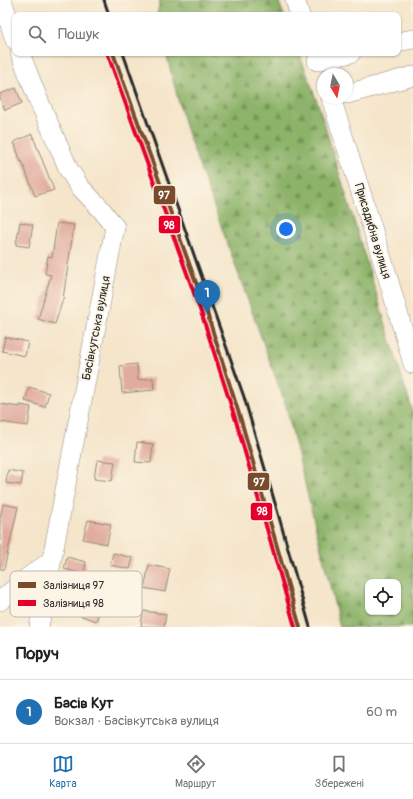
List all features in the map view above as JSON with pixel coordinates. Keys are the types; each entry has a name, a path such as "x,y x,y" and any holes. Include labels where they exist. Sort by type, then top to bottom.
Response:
{"street":[{"path":"2,0 12,32"},
{"path":"295,0 299,12"},
{"path":"401,41 413,39"},
{"name":"Басівкутська вулиця","path":"21,56 69,170 80,187 101,209 115,227 50,571"},
{"path":"318,63 340,56"},
{"path":"353,92 413,76"},
{"name":"Присадибна вулиця","path":"334,104 386,268 413,364"},
{"path":"37,571 52,560"},
{"path":"0,601 10,592"},
{"name":"Басівкутська вулиця","path":"39,627 41,617"}],"green space":[{"path":"160,0 278,0 283,12 158,12"},
{"path":"167,56 300,56 319,107 413,413 413,627 340,627 286,406 185,126"}],"building":[{"path":"16,88 22,103 5,110 0,94"},
{"path":"32,134 54,190 35,196 14,142"},
{"path":"20,222 33,225 29,247 16,245"},
{"path":"57,223 74,225 63,299 55,324 38,319 51,275 45,274 48,256 52,257"},
{"path":"5,337 28,342 25,356 2,351"},
{"path":"137,364 138,380 153,378 154,390 122,393 120,366"},
{"path":"29,387 49,393 45,407 25,401"},
{"path":"0,404 31,407 28,426 0,422"},
{"path":"137,442 153,444 151,463 135,462"},
{"path":"97,460 115,462 112,481 94,479"},
{"path":"8,470 23,473 21,485 6,483"},
{"path":"3,504 18,507 4,569 0,569 0,517"},
{"path":"88,520 111,524 107,544 83,539"},
{"path":"113,553 133,558 130,569 110,565"},
{"path":"67,557 86,562 84,571 72,571 64,569"},
{"path":"149,565 170,569 165,592 144,588"},
{"path":"143,611 166,614 164,627 141,626"},
{"path":"84,617 97,617 96,621"}],"railway":[{"path":"104,0 108,12"},
{"path":"124,56 244,397 310,627"}],"rail line":[{"name":"98","path":"108,56 202,315 236,421 295,627"},
{"name":"97","path":"114,56 207,313 241,420 300,627"}],"place":[{"name":"Басів Кут","path":"207,313"}]}
